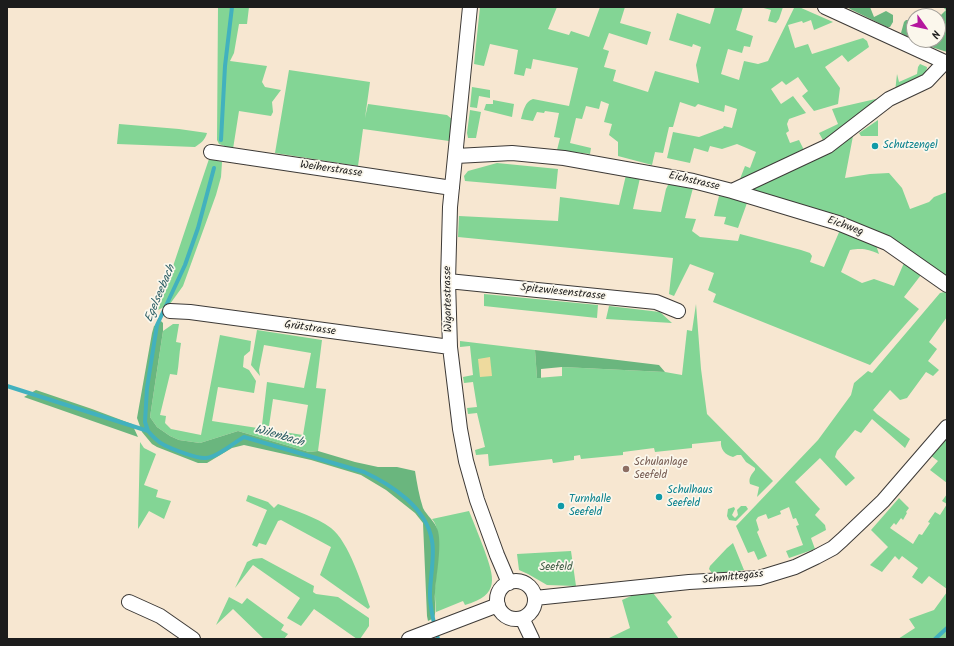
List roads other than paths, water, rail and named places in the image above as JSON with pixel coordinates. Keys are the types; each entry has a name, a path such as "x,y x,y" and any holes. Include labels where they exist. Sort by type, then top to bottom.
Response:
{"street":[{"name":"Wigartestrasse","path":"470,7 450,207 448,281 450,347 460,429 466,461 477,500 509,583"},
{"path":"825,7 945,63"},
{"name":"Eichstrasse","path":"456,156 512,153 564,158 693,182 732,191 828,146 889,99 928,81 945,63"},
{"name":"Weiherstrasse","path":"211,152 452,188"},
{"name":"Eichweg","path":"732,191 838,224 887,243 947,285"},
{"name":"Spitzwiesenstrasse","path":"448,281 656,302 678,311"},
{"name":"Grütstrasse","path":"170,311 190,312 450,347"},
{"name":"Schmittegass","path":"535,598 689,582 759,578 795,567 833,548 857,526 883,501 947,427"},
{"path":"515,582 526,584 535,598 532,610 522,618 517,619 507,617 503,614 498,605 501,590 509,583 515,582"},
{"path":"129,602 160,616 193,639"},
{"path":"409,639 498,605"},
{"path":"522,618 532,639"}],"waterway":[{"name":"Egelseebach","path":"221,140 225,66 232,7"},
{"name":"Egelseebach","path":"148,431 145,422 147,388 157,325 185,265 198,228 214,168"},
{"name":"Wilenbach","path":"7,386 148,431 164,445 197,457 211,457 244,437 364,472 375,477 407,499 416,508 429,529 433,547 430,600 432,617 438,639"},
{"path":"935,639 947,628"}],"place":[{"name":"Schutzengel","path":"875,146"},
{"name":"Schulanlage Seefeld","path":"626,469"},
{"name":"Schulhaus Seefeld","path":"659,497"},
{"name":"Turnhalle Seefeld","path":"561,506"}],"park label":[{"name":"Seefeld","path":"556,568"}]}
